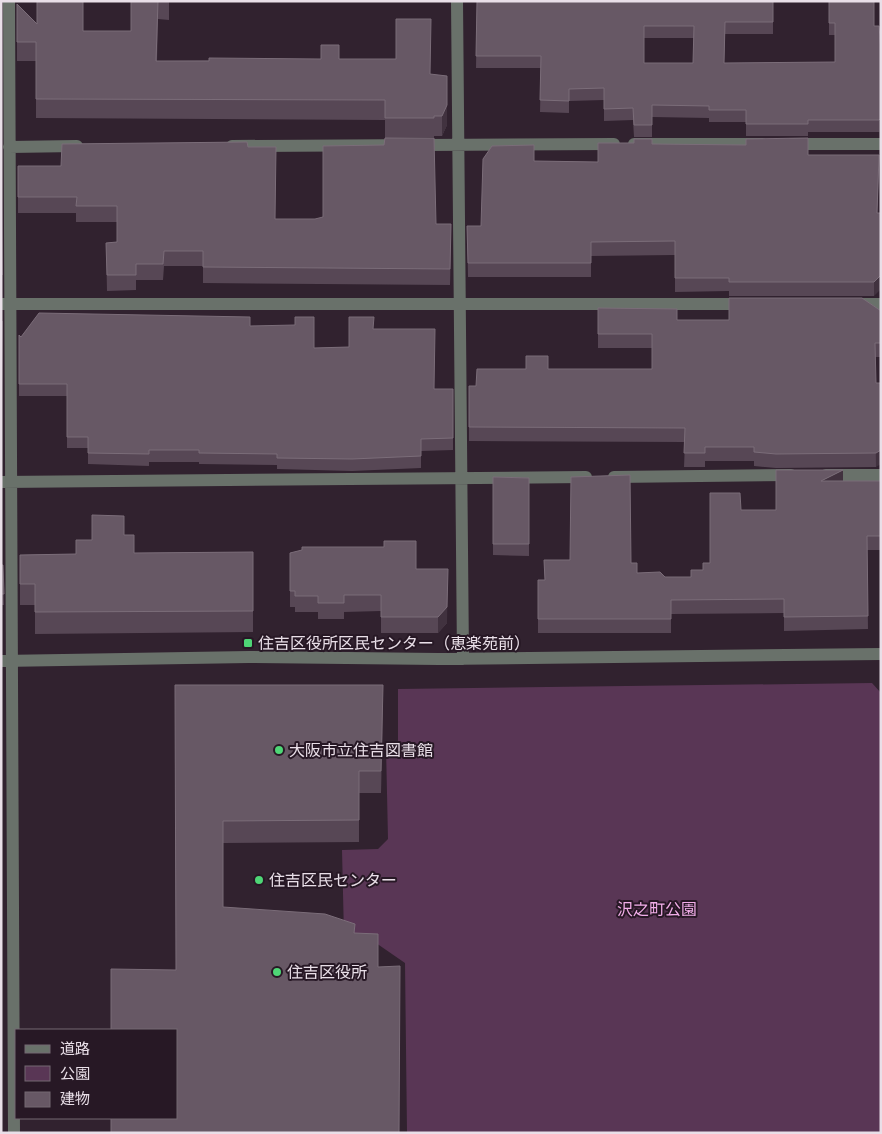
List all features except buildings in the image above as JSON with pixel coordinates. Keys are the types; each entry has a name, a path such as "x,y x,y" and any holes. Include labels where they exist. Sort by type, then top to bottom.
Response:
{"street":[{"path":"9,1 6,304 7,995 14,1133"},
{"path":"457,1 463,659"},
{"path":"219,146 881,144"},
{"path":"9,147 89,146"},
{"path":"6,304 763,304"},
{"path":"842,304 881,304"},
{"path":"6,482 881,475"},
{"path":"7,661 249,657 463,659 881,654"}],"green space":[{"name":"沢之町公園","path":"872,683 881,693 881,1133 407,1133 405,963 376,943 344,936 342,850 378,849 388,839 386,747 398,746 398,689"}],"place":[{"name":"住吉区役所区民センター（恵楽苑前）","path":"248,643"},
{"name":"大阪市立住吉図書館","path":"279,750"},
{"name":"住吉区民センター","path":"259,880"},
{"name":"住吉区役所","path":"277,972"}]}
